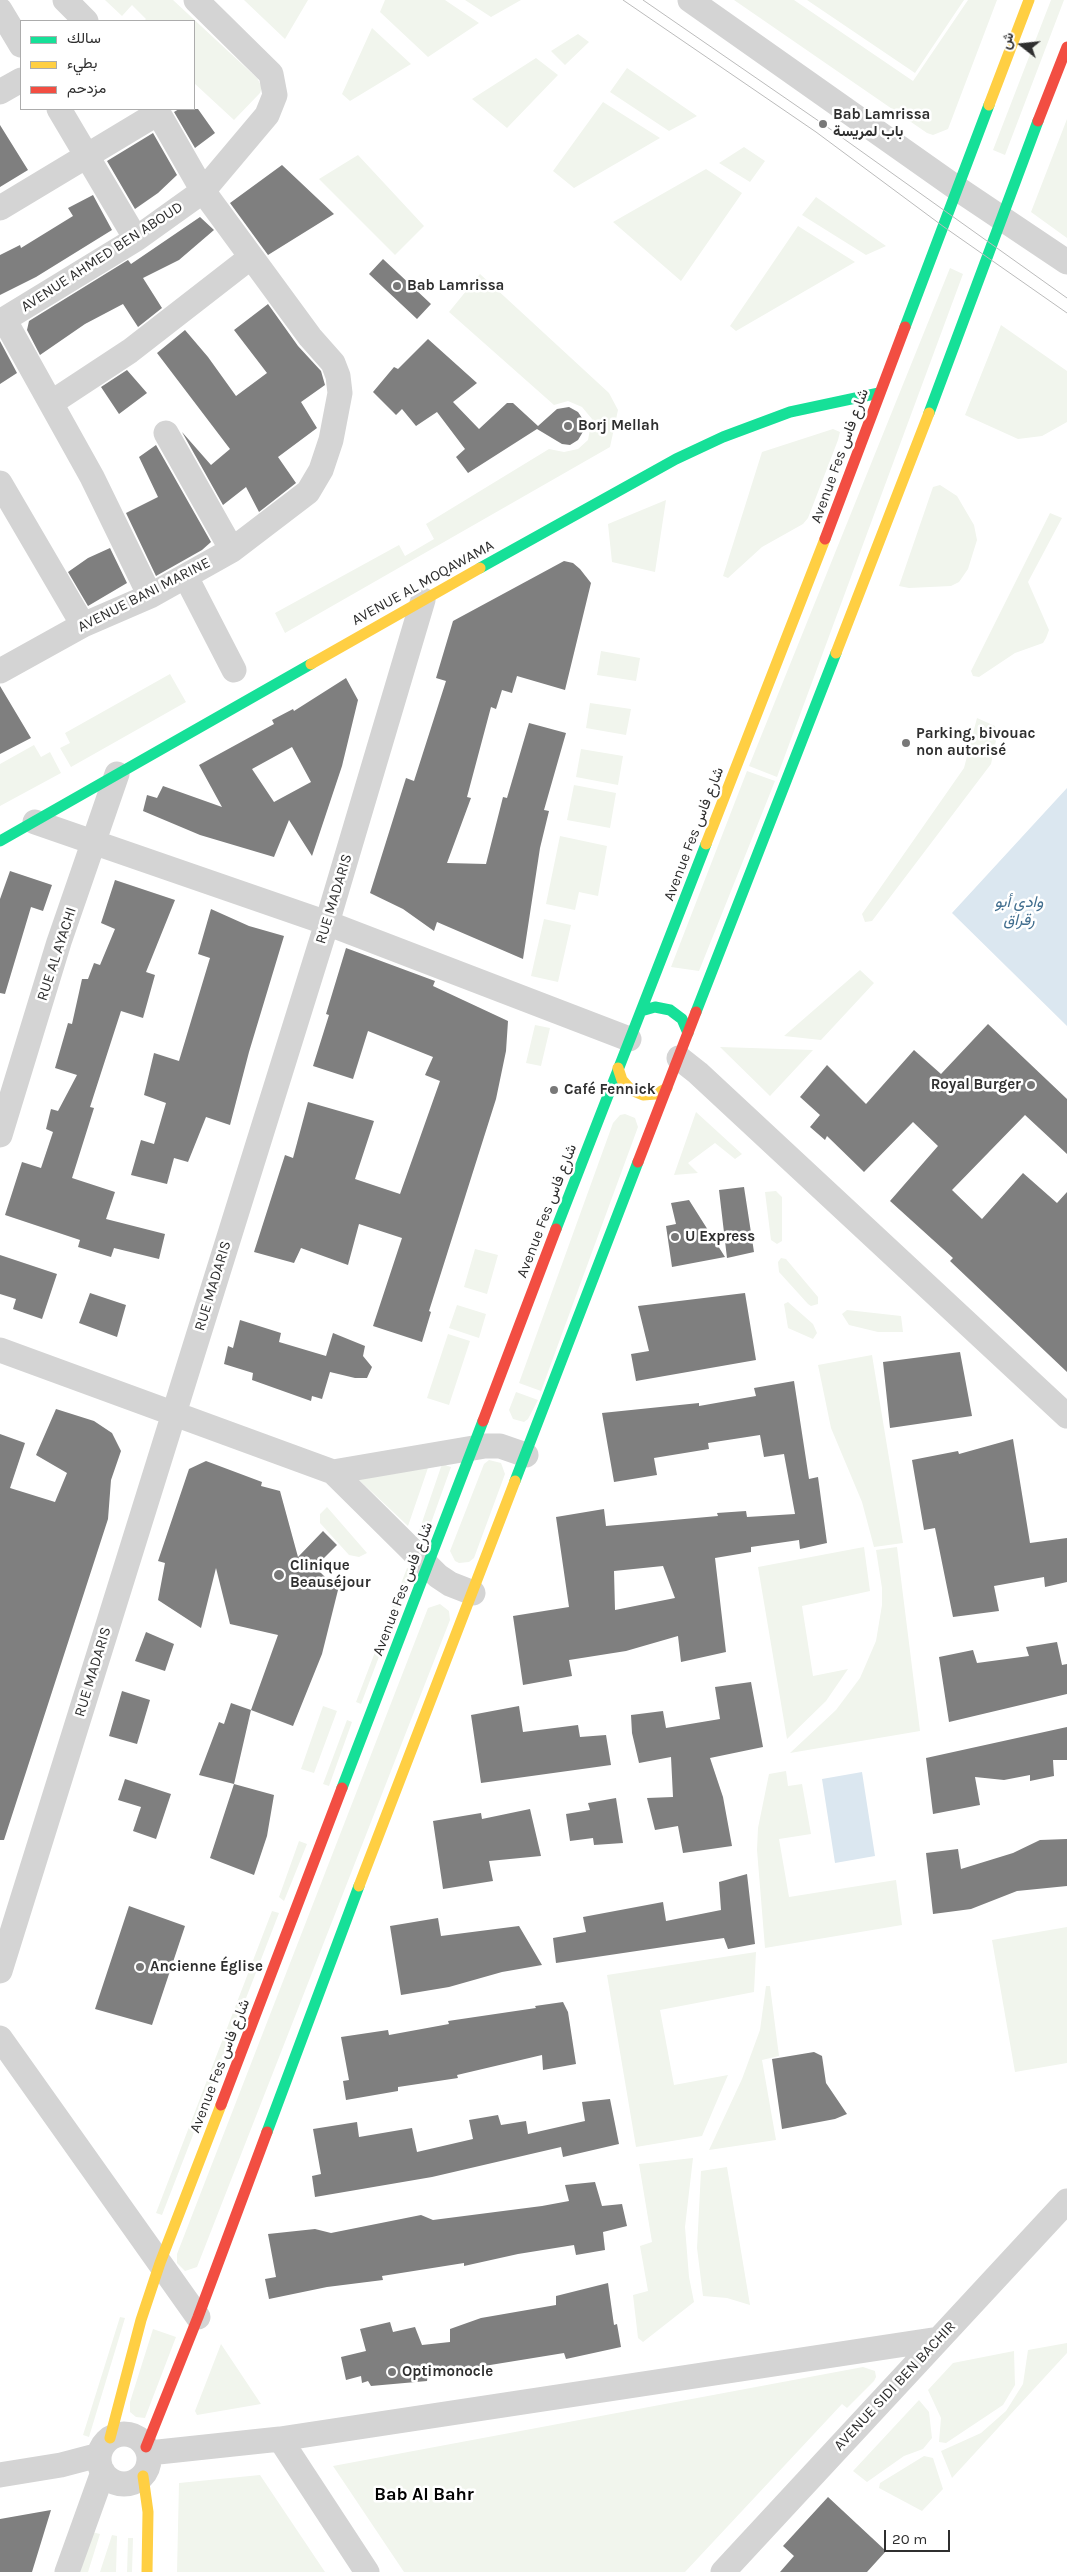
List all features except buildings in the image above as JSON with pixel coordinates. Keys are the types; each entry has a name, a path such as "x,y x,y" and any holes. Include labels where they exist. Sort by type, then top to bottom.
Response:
{"main road":[{"name":"Avenue Fes شارع فاس","path":"104,2455 141,2320 160,2263 629,1039 830,528 1029,0"},
{"path":"147,2572 148,2512 146,2458 315,2002 688,1033 911,462 1000,217 1067,47"},
{"name":"AVENUE AL MOQAWAMA","path":"0,841 423,600 676,459 723,437 790,412 879,394"},
{"path":"641,1011 655,1007 670,1010 682,1019 688,1033"},
{"path":"618,1068 622,1080 631,1090 643,1095 656,1094 667,1088"}],"street":[{"path":"65,0 85,20"},
{"name":"AVENUE AHMED BEN ABOUD","path":"2,321 136,239 203,191 267,115 275,96 275,84 272,74 264,64 196,0"},
{"path":"690,0 958,189 1067,262"},
{"path":"0,10 20,43"},
{"path":"0,92 20,81"},
{"path":"60,110 136,239"},
{"path":"0,208 88,157 157,111"},
{"name":"AVENUE BANI MARINE","path":"0,670 83,625 150,596 232,550 308,492 321,470 332,440 340,393 338,376 333,363 310,337 203,191 157,111"},
{"path":"51,403 130,350 250,257"},
{"path":"2,321 51,403 92,478 150,596"},
{"path":"166,433 232,550"},
{"path":"0,482 83,625"},
{"path":"186,577 234,670"},
{"name":"RUE MADARIS","path":"0,1971 327,923 423,600"},
{"name":"RUE AL AYACHI","path":"0,1135 59,942 117,774"},
{"path":"35,822 327,923 629,1039"},
{"path":"679,1058 698,1073 1067,1416"},
{"path":"0,1350 333,1472 428,1566 450,1584 473,1593"},
{"path":"333,1472 500,1446 526,1455"},
{"path":"0,2038 198,2317"},
{"name":"AVENUE SIDI BEN BACHIR","path":"722,2572 1067,2201"},
{"path":"146,2458 939,2339"},
{"path":"67,2572 104,2455 116,2435 130,2434 142,2441 146,2458 130,2484 122,2484 108,2478 104,2455"},
{"path":"280,2439 367,2572"},
{"path":"0,2475 61,2465 104,2455"}],"shaded area":[{"path":"105,0 173,0 195,20 145,20 132,5 122,16"},
{"path":"244,0 308,0 285,39"},
{"path":"385,0 445,0 479,23 428,57 380,12"},
{"path":"465,0 521,0 491,17"},
{"path":"734,0 794,0 913,81 968,0 997,0 948,129 933,135 927,133"},
{"path":"807,0 964,0 915,73"},
{"path":"1051,0 1064,0 1005,155 993,150"},
{"path":"195,20 257,78 262,87 260,93 234,120 195,84"},
{"path":"372,28 411,64 350,101 342,94"},
{"path":"578,34 589,42 565,65 551,51"},
{"path":"536,58 558,75 507,128 472,99"},
{"path":"627,68 697,116 669,131 610,92"},
{"path":"603,102 660,138 574,188 553,171"},
{"path":"1067,119 1067,238 1031,212"},
{"path":"744,147 765,161 750,182 719,163"},
{"path":"358,155 424,226 395,255 319,179"},
{"path":"706,169 742,193 681,281 613,222"},
{"path":"816,197 886,246 866,255 802,215"},
{"path":"798,226 855,262 736,331 730,326"},
{"path":"950,268 963,274 777,777 749,766"},
{"path":"480,274 609,393 618,410 610,447 285,633 275,613 399,545 405,556 434,539 426,524 549,449 564,452 578,449 588,440 592,419 582,407 568,401 554,405 449,312"},
{"path":"1001,325 1067,371 1067,422 1042,436 1018,439 965,415"},
{"path":"833,429 840,432 838,440 808,518 803,524 762,547 728,578 723,576 762,452"},
{"path":"940,485 957,496 974,525 977,540 968,569 959,582 951,586 909,588 899,586 933,487"},
{"path":"666,500 655,572 612,562 608,524"},
{"path":"1050,513 1062,518 1028,582 1049,630 1046,638 1043,643 1015,653 979,677 973,676 971,671"},
{"path":"601,651 640,658 636,681 597,675"},
{"path":"170,674 186,702 71,767 60,748 70,743 65,733"},
{"path":"590,703 631,709 626,735 586,728"},
{"path":"977,718 995,726 997,736 991,764 872,921 865,922 862,914 964,768"},
{"path":"34,745 41,757 50,752 61,773 0,806 0,764"},
{"path":"581,749 623,756 618,785 576,777"},
{"path":"747,771 775,781 699,971 671,967"},
{"path":"574,785 616,793 610,828 567,820"},
{"path":"560,836 607,846 598,896 579,892 575,910 546,904"},
{"path":"544,919 571,925 558,982 531,976"},
{"path":"860,970 874,983 821,1040 784,1036"},
{"path":"535,1025 550,1028 541,1066 526,1063"},
{"path":"720,1047 813,1050 770,1096"},
{"path":"696,1112 742,1154 735,1159 715,1143 688,1163 698,1173 674,1175"},
{"path":"625,1114 635,1118 638,1127 541,1391 519,1383 613,1123 620,1115"},
{"path":"776,1191 782,1197 782,1241 777,1244 771,1240 765,1192"},
{"path":"475,1249 498,1255 487,1294 464,1287"},
{"path":"781,1258 786,1259 818,1297 818,1304 811,1306 808,1304 779,1272 778,1262"},
{"path":"788,1302 813,1324 817,1333 813,1339 788,1328 784,1304"},
{"path":"457,1305 486,1314 479,1338 449,1328"},
{"path":"847,1310 901,1316 903,1332 878,1332 849,1325 842,1314"},
{"path":"448,1334 470,1341 449,1405 427,1398"},
{"path":"872,1355 903,1543 874,1547 862,1502 831,1428 818,1365"},
{"path":"516,1392 538,1400 528,1419 524,1422 513,1419 509,1410"},
{"path":"489,1460 501,1463 505,1474 474,1558 469,1562 459,1563 455,1561 450,1551 484,1464"},
{"path":"442,1464 451,1467 426,1537 418,1534"},
{"path":"429,1465 408,1526 357,1478"},
{"path":"327,1507 367,1553 359,1557 349,1555 320,1523 320,1514"},
{"path":"864,1547 870,1591 802,1606 813,1676 848,1669 826,1701 787,1739 758,1567"},
{"path":"897,1547 920,1731 790,1753 836,1710 860,1678 876,1641 882,1605 882,1588 876,1550"},
{"path":"407,1568 412,1570 361,1704 356,1702"},
{"path":"440,1604 449,1611 450,1620 197,2267 185,2271 177,2263 177,2254 428,1608"},
{"path":"323,1706 337,1711 314,1773 301,1769"},
{"path":"347,1720 352,1722 329,1786 323,1784"},
{"path":"786,1771 788,1786 802,1784 811,1834 779,1839 789,1897 896,1880 902,1925 765,1948 757,1850 758,1828 769,1774"},
{"path":"299,1841 307,1844 284,1901 279,1897"},
{"path":"272,1911 279,1913 162,2215 156,2213"},
{"path":"1067,1927 1067,2063 1015,2072 992,1940"},
{"path":"756,1952 754,1992 660,2010 674,2085 728,2075 702,2136 636,2147 607,1975"},
{"path":"766,1986 770,1986 779,2056 762,2060 776,2140 709,2150 742,2079 760,2030"},
{"path":"693,2158 685,2227 689,2277 694,2302 643,2342 638,2338 633,2295 648,2291 640,2246 652,2242 639,2164"},
{"path":"727,2167 750,2305 727,2298 703,2296 697,2248 701,2171"},
{"path":"120,2317 125,2318 89,2437 83,2435"},
{"path":"153,2329 176,2337 145,2418 136,2417 130,2412 130,2402"},
{"path":"1067,2343 1067,2353 952,2478 941,2451 981,2433 1006,2411 1023,2384 1028,2350"},
{"path":"221,2344 261,2404 197,2415 195,2411"},
{"path":"1014,2351 1015,2385 1003,2405 946,2443 939,2442 941,2418 928,2390 953,2363"},
{"path":"863,2367 875,2371 876,2377 874,2381 847,2408 842,2404 685,2572 404,2572 333,2466"},
{"path":"919,2400 929,2412 932,2438 923,2449 904,2456 867,2482 853,2471"},
{"path":"924,2456 933,2458 943,2489 922,2511 879,2488 880,2483"},
{"path":"260,2475 325,2572 177,2572 179,2483"},
{"path":"92,2532 100,2534 88,2572 80,2572"},
{"path":"112,2535 117,2536 116,2572 100,2572"},
{"path":"128,2538 133,2538 132,2572 127,2572"}],"water":[{"name":"وادي أبو رقراق","path":"1067,788 1067,1026 952,913"},
{"path":"862,1772 875,1856 835,1863 822,1779"}],"tram line":[{"path":"623,0 816,132 944,227 1067,313"},
{"path":"643,0 823,124 1067,298"}],"traffic: fast":[{"path":"905,327 989,105"},
{"path":"929,413 1038,121"},
{"path":"480,568 676,459 723,437 790,412 879,393"},
{"path":"696,1012 836,653"},
{"path":"0,841 311,664"},
{"path":"556,1229 706,844"},
{"path":"641,1011 655,1007 670,1010 682,1019 688,1033"},
{"path":"515,1481 638,1162"},
{"path":"342,1788 483,1421"},
{"path":"267,2132 359,1886"}],"traffic: slow":[{"path":"989,105 1029,0"},
{"path":"836,653 929,413"},
{"path":"706,844 825,539"},
{"path":"311,664 480,568"},
{"path":"618,1068 622,1080 631,1090 643,1095 656,1094 667,1088"},
{"path":"359,1886 515,1481"},
{"path":"110,2438 141,2320 160,2263 221,2105"},
{"path":"143,2476 148,2512 147,2572"}],"traffic: jam":[{"path":"1038,121 1067,47"},
{"path":"825,539 905,327"},
{"path":"638,1162 696,1012"},
{"path":"483,1421 556,1229"},
{"path":"221,2105 342,1788"},
{"path":"146,2447 198,2317 267,2132"}],"place":[{"name":"Bab Lamrissa باب لمريسة","path":"823,124"},
{"name":"Bab Lamrissa","path":"397,286"},
{"name":"Borj Mellah","path":"568,426"},
{"name":"Parking, bivouac non autorisé","path":"906,743"},
{"name":"Royal Burger","path":"1031,1085"},
{"name":"Café Fennick","path":"554,1090"},
{"name":"U Express","path":"675,1237"},
{"name":"Clinique Beauséjour","path":"279,1575"},
{"name":"Ancienne Église","path":"140,1967"},
{"name":"Optimonocle","path":"392,2372"}],"district":[{"name":"Bab Al Bahr","path":"424,2495"}]}
